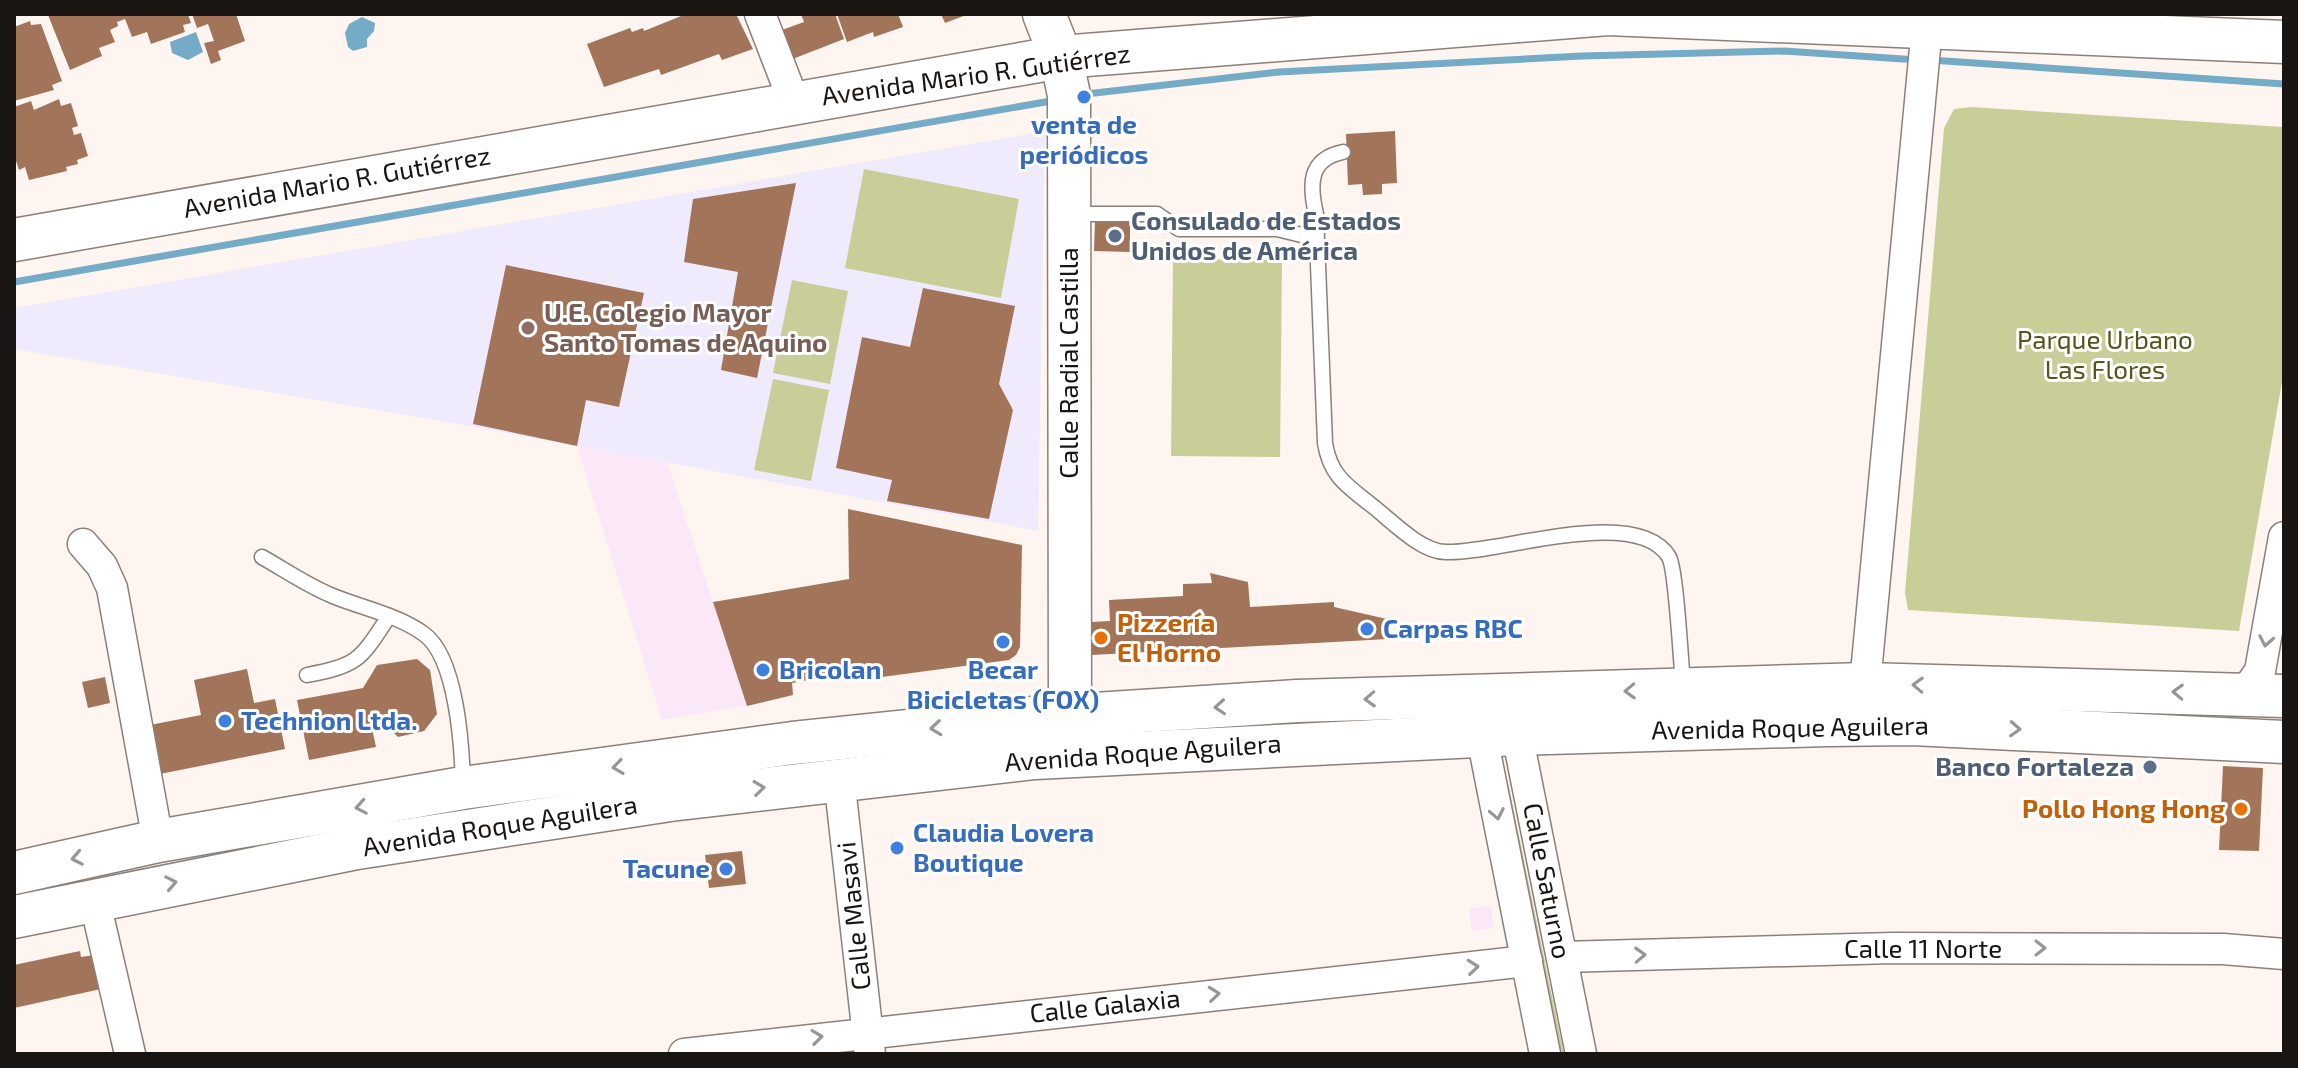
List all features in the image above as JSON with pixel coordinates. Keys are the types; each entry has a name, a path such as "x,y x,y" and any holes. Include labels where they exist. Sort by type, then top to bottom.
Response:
{"main road":[{"name":"Calle Radial Castilla","path":"1044,14 1066,82 1070,716"},
{"name":"Avenida Mario R. Gutiérrez","path":"14,240 794,102 1066,82 1335,24 1608,14 1926,35 2284,42"},
{"name":"Avenida Roque Aguilera","path":"14,873 158,841 463,788 793,743 1070,716 1297,701 1865,684 2264,695"},
{"path":"992,762 1053,735 1070,716 1089,730 1172,750"},
{"name":"Avenida Roque Aguilera","path":"14,917 94,898 357,848 670,800 992,762 1499,730 1813,725 1912,724 2284,742"},
{"path":"670,800 673,787 680,778 793,743"},
{"path":"357,848 380,835 454,823 464,813 463,788"},
{"path":"94,898 98,884 200,835"}],"street":[{"path":"760,14 794,102"},
{"path":"1813,725 1842,710 1865,684 1926,35"},
{"path":"2264,695 2260,671 2284,537"},
{"path":"83,544 102,566 112,588 158,841"},
{"path":"1865,684 1884,710 1912,724"},
{"path":"1446,697 1499,730 1525,699 1545,694"},
{"name":"Calle Saturno","path":"1499,730 1562,957 1581,1054"},
{"name":"Calle Saturno","path":"1499,730 1527,961 1545,1054"},
{"name":"Calle Masavi","path":"839,778 868,1042"},
{"path":"94,898 130,1054"},
{"name":"Calle 11 Norte","path":"1562,957 1893,948 2223,949 2284,954"},
{"name":"Calle Galaxia","path":"684,1054 868,1042 1527,961"}],"lane":[{"path":"1343,152 1327,155 1313,171 1310,190 1316,214 1314,238 1325,443 1328,461 1337,479 1421,542 1444,553 1582,535 1622,533 1649,538 1669,558 1684,689"},
{"path":"1069,214 1157,214 1179,229 1277,229 1314,238"},
{"path":"262,557 329,594 389,616 426,635 450,678 462,747 463,788"},
{"path":"307,675 347,667 367,648 389,616"}],"shaded area":[{"name":"U.E. Colegio Mayor Santo Tomas de Aquino","path":"1045,131 1038,531 464,425 14,349 14,308"},
{"path":"577,446 667,462 747,706 662,720"},
{"path":"1491,906 1494,928 1472,931 1469,909"}],"green space":[{"name":"Parque Urbano Las Flores","path":"1971,107 2284,127 2284,370 2239,631 1908,610 1905,593 1944,128 1954,109"},
{"path":"864,169 1019,199 1001,298 845,268"},
{"path":"1173,259 1282,260 1280,457 1171,456"},
{"path":"792,280 848,291 830,384 773,373"},
{"path":"773,379 829,390 811,481 754,470"},
{"path":"1503,780 1508,783 1564,1054 1559,1054"}],"water":[{"path":"362,17 375,23 374,31 367,39 367,47 353,51 348,47 345,33 349,24"},
{"path":"196,32 203,52 188,60 172,53 170,42"}],"building":[{"path":"188,14 191,23 183,25 185,32 151,44 147,32 132,37 125,19 117,22 118,26 110,30 115,42 99,48 102,56 70,70 48,15"},
{"path":"192,14 236,14 245,41 218,51 221,60 211,64 204,43 214,41 208,24 197,28"},
{"path":"686,14 736,14 753,49 722,60 719,54 661,75 659,69 604,87 587,44 630,28 632,32 643,28 644,31"},
{"path":"801,14 835,14 844,39 790,60 779,31 804,22"},
{"path":"837,14 898,14 903,27 874,37 873,32 847,42"},
{"path":"941,14 969,14 945,23"},
{"path":"30,21 31,25 41,24 62,81 52,85 54,90 14,101 14,27"},
{"path":"59,99 61,106 71,103 78,126 72,128 74,135 81,133 88,156 77,160 78,164 66,167 67,171 29,180 25,167 19,170 14,155 14,107 31,101 34,110"},
{"path":"1395,131 1397,183 1382,184 1382,194 1363,195 1362,184 1348,185 1346,134"},
{"path":"796,183 757,378 721,370 738,272 684,262 693,199"},
{"path":"1095,221 1130,221 1130,252 1094,251"},
{"path":"506,265 644,293 619,407 586,400 577,446 473,424"},
{"path":"923,288 1015,306 999,384 1013,410 989,519 887,501 892,480 836,468 862,337 910,347"},
{"path":"848,509 1022,545 1020,647 1016,655 1009,660 852,681 852,672 792,683 793,695 747,706 713,602 849,579"},
{"path":"1210,573 1248,582 1250,607 1334,602 1334,607 1387,619 1388,639 1092,655 1091,622 1110,621 1109,600 1183,596 1183,584 1212,583"},
{"path":"417,659 430,670 437,714 424,731 398,737 383,722 371,724 376,747 309,760 297,700 363,688 377,665"},
{"name":"Technion Ltda.","path":"247,669 254,703 275,699 285,749 150,776 140,727 201,715 194,680"},
{"path":"105,677 110,703 88,708 82,682"},
{"name":"Pollo Hong Hong","path":"2223,766 2263,768 2259,851 2219,850"},
{"name":"Tacune","path":"742,851 746,884 709,888 705,855"},
{"path":"80,951 81,957 94,955 101,989 14,1008 14,965"}],"waterway":[{"path":"1086,94 1279,72 1582,56 1784,51 1918,60"},
{"path":"1930,60 2284,84"},
{"path":"14,282 1051,101"}],"place":[{"name":"venta de periódicos","path":"1084,97"},
{"name":"Consulado de Estados Unidos de América","path":"1115,236"},
{"name":"U.E. Colegio Mayor Santo Tomas de Aquino","path":"528,328"},
{"name":"Carpas RBC","path":"1367,629"},
{"name":"Pizzería El Horno","path":"1101,638"},
{"name":"Becar Bicicletas (FOX)","path":"1003,642"},
{"name":"Bricolan","path":"763,670"},
{"name":"Technion Ltda.","path":"225,721"},
{"name":"Banco Fortaleza","path":"2150,767"},
{"name":"Pollo Hong Hong","path":"2241,809"},
{"name":"Claudia Lovera Boutique","path":"897,848"},
{"name":"Tacune","path":"726,869"}]}
